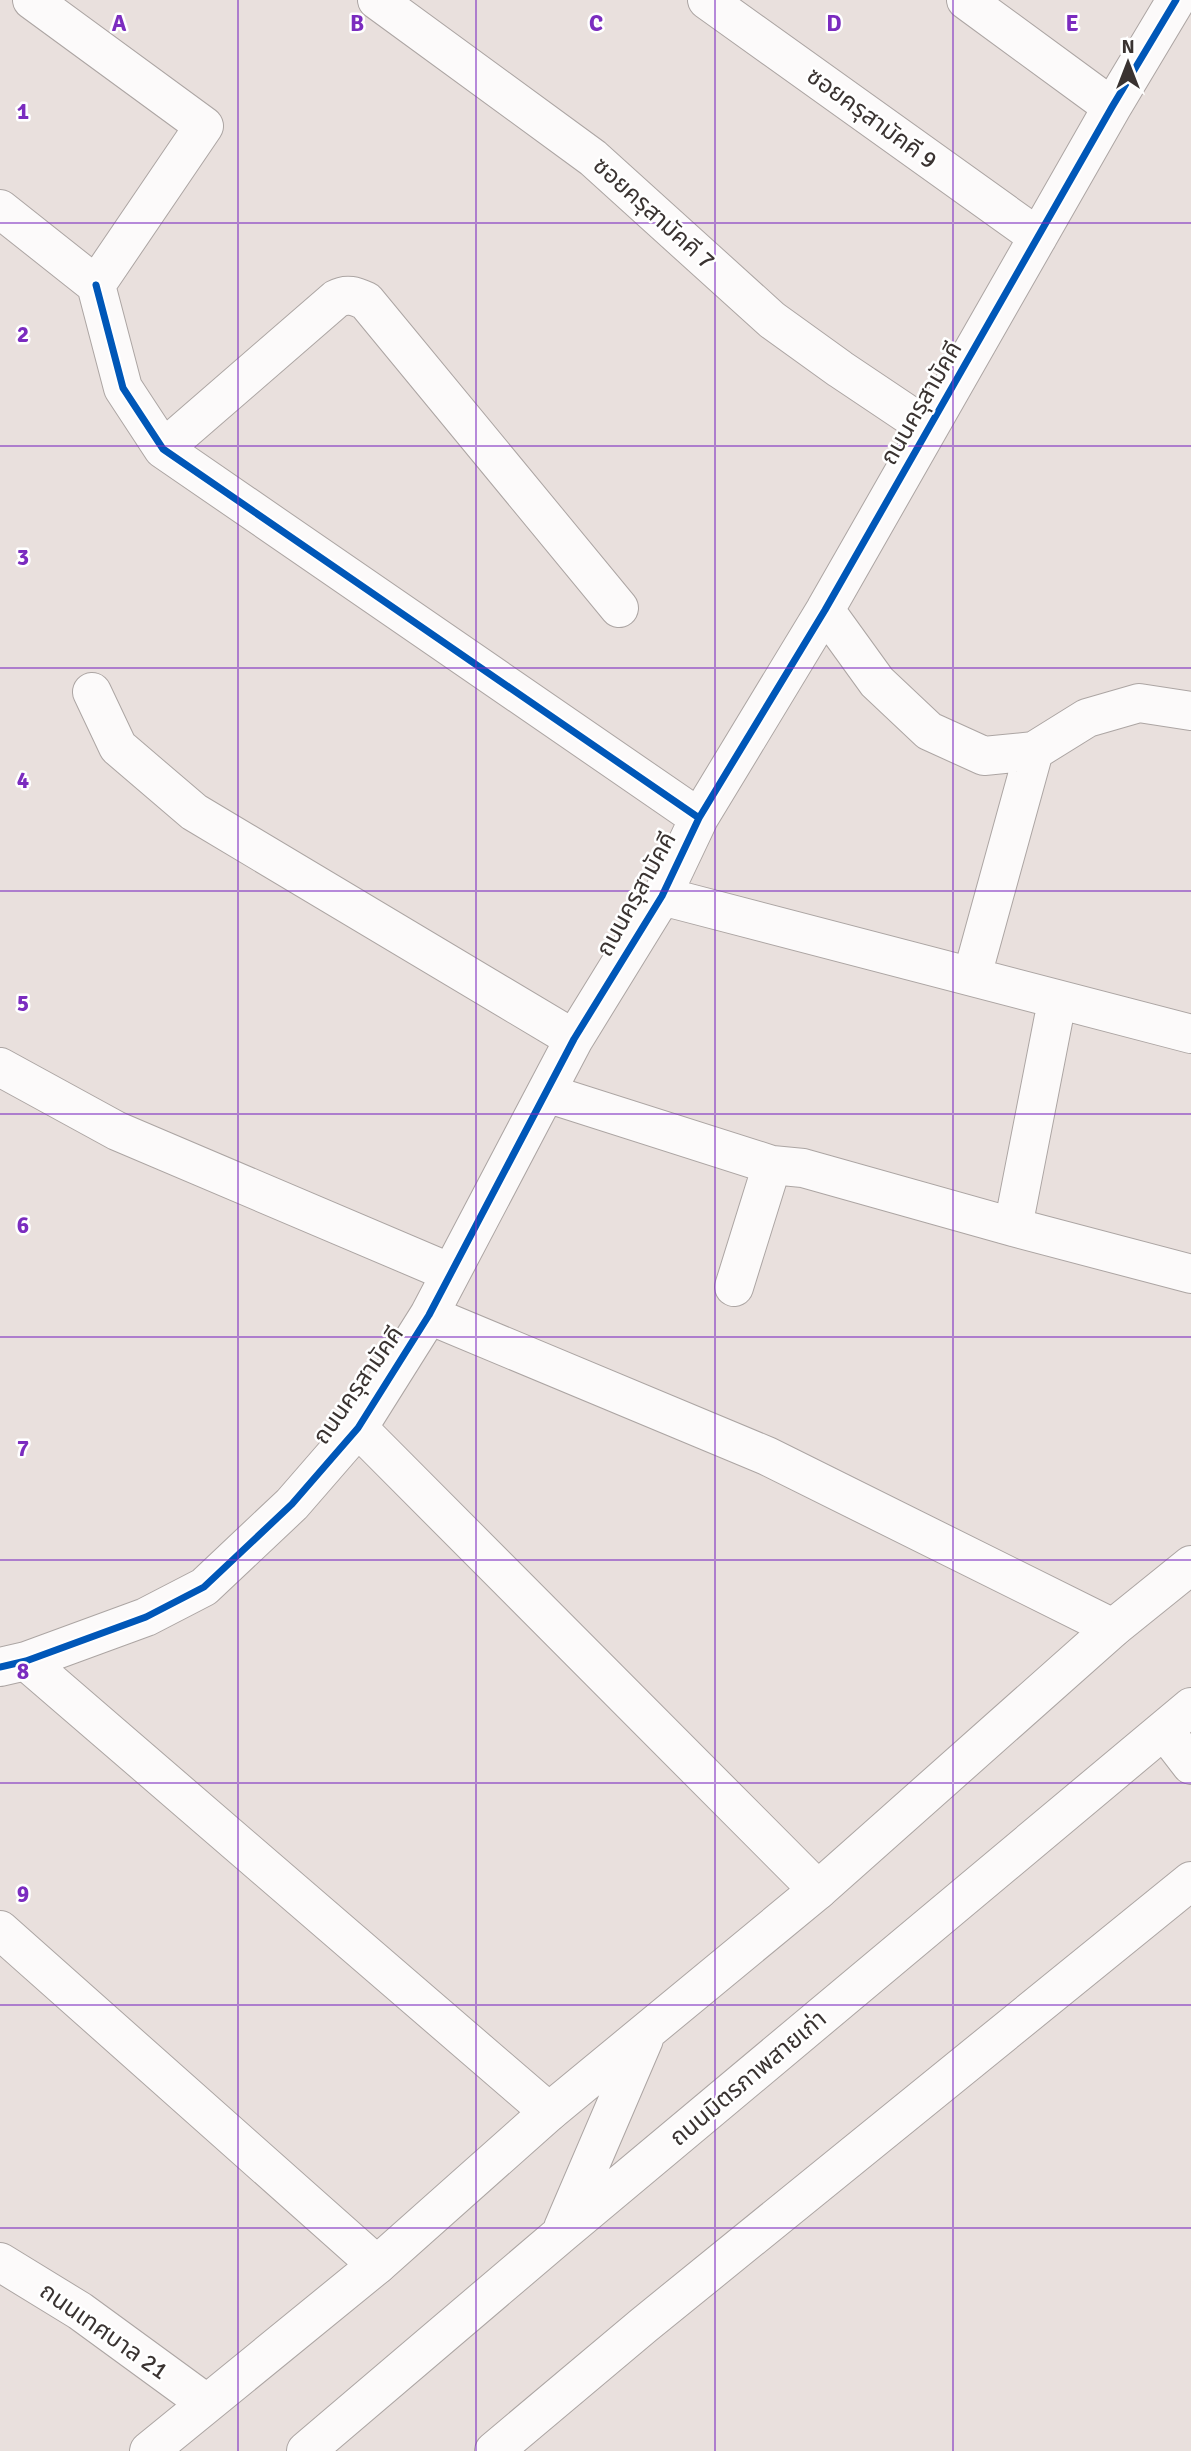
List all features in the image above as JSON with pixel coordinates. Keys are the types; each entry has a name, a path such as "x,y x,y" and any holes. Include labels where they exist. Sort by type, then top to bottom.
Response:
{"street":[{"path":"32,0 204,127 96,285"},
{"name":"ซอยครุสามัคคี 7","path":"377,0 593,158 772,320 839,369 928,428"},
{"name":"ซอยครุสามัคคี 9","path":"707,0 1038,237"},
{"path":"966,0 1112,107"},
{"name":"ถนนครุสามัคคี","path":"13,1664 146,1616 204,1587 292,1504 358,1428 429,1315 574,1039 662,896 699,818 825,610 1112,107 1176,0"},
{"path":"0,209 96,285 123,388 163,449 699,818"},
{"path":"163,449 336,299 344,295 356,296 366,301 619,608"},
{"path":"825,610 877,682 929,731 984,756 1034,751 1087,718 1139,703 1191,710"},
{"path":"92,692 118,747 194,813 574,1039"},
{"path":"972,976 1034,751"},
{"path":"662,896 1191,1034"},
{"path":"1013,1227 1057,1001"},
{"path":"0,1067 117,1131 451,1273"},
{"path":"546,1093 772,1165 803,1168 1191,1274"},
{"path":"734,1287 772,1165"},
{"path":"429,1315 768,1456 1114,1628"},
{"path":"358,1428 818,1890"},
{"path":"149,2451 377,2265 550,2112 818,1890 1114,1628 1191,1565"},
{"path":"13,1664 550,2112"},
{"path":"1177,1719 1191,1765"},
{"name":"ถนนมิตรภาพสายเก่า","path":"306,2451 1177,1719"},
{"path":"494,2451 644,2325 1191,1881"},
{"path":"0,1930 377,2265"},
{"path":"561,2234 646,2033"},
{"name":"ถนนเทศบาล 21","path":"0,2262 80,2311 206,2403"}],"cycle path":[{"path":"0,1667 26,1661 146,1617 204,1587 292,1504 358,1428 429,1315 574,1039 662,896 699,818 825,610 1112,107 1176,0"},
{"path":"96,285 123,388 163,449 699,818"}]}
